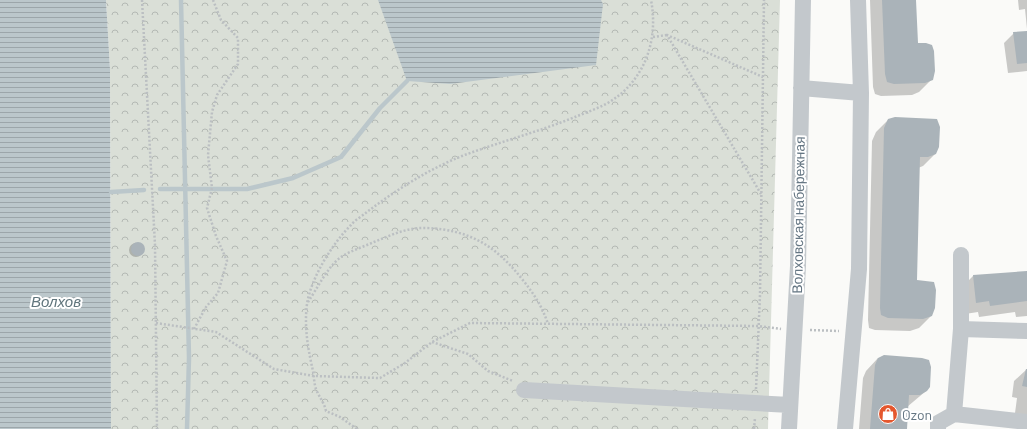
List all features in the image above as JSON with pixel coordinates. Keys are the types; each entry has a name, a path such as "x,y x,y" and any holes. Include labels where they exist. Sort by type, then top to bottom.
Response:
{"street":[{"name":"Волховская набережная","path":"789,429 798,266 803,0"},
{"path":"845,429 859,270 861,93 858,0"},
{"path":"801,88 861,93"},
{"path":"954,414 961,328 961,255"},
{"path":"961,328 1027,331"},
{"path":"521,387 790,405"},
{"path":"938,429 938,423 954,414 1027,422"}],"path":[{"path":"142,0 155,245 157,429"},
{"path":"193,328 206,307 218,293 227,261 216,236 207,208 212,189 208,155 212,112 217,95 238,64 238,38 221,20 213,0"},
{"path":"357,429 340,416 326,411 325,403 316,389 308,353 306,328 307,304 315,276 331,251 351,225 378,204 421,176 462,156 542,131 606,104 625,90 638,76 648,59 653,38 651,0"},
{"path":"754,429 759,326 764,0"},
{"path":"653,38 667,35 763,77"},
{"path":"667,35 762,196"},
{"path":"307,304 340,258 401,231 426,228 455,232 475,238 495,249 511,264 534,293 543,308 548,324"},
{"path":"156,323 216,332 274,369 314,376 380,378 405,363 432,342 470,323 759,326 794,330 854,331"},
{"path":"432,342 468,354 488,371 521,387"}],"green space":[{"path":"106,0 780,0 768,429 111,429 110,69"}],"water":[{"name":"Волхов","path":"0,0 106,0 110,69 111,429 0,429"},
{"path":"378,0 601,0 603,4 596,65 450,84 407,81"}],"building":[{"path":"882,0 916,0 918,43 932,45 934,51 935,71 933,80 925,83 894,84 887,82 885,74"},
{"path":"1027,31 1027,63 1017,64 1013,32"},
{"path":"895,117 937,119 940,127 939,147 936,154 928,157 920,157 917,280 934,282 936,290 935,308 932,316 923,319 888,318 881,315 880,308 884,128 888,119"},
{"path":"138,242 143,244 145,249 143,254 138,256 133,254 131,249 133,244"},
{"path":"1027,271 1027,301 990,306 989,301 976,303 973,275"},
{"path":"884,355 922,358 929,360 931,367 930,387 927,391 920,395 909,395 907,429 870,429 875,365 878,358"},
{"path":"1027,369 1027,387 1022,386"}],"waterway":[{"path":"181,0 189,358 187,429"},
{"path":"160,189 247,189 293,178 341,157 380,108 407,81"},
{"path":"111,192 144,190"}],"place":[{"name":"Ozon","path":"888,414"}]}
